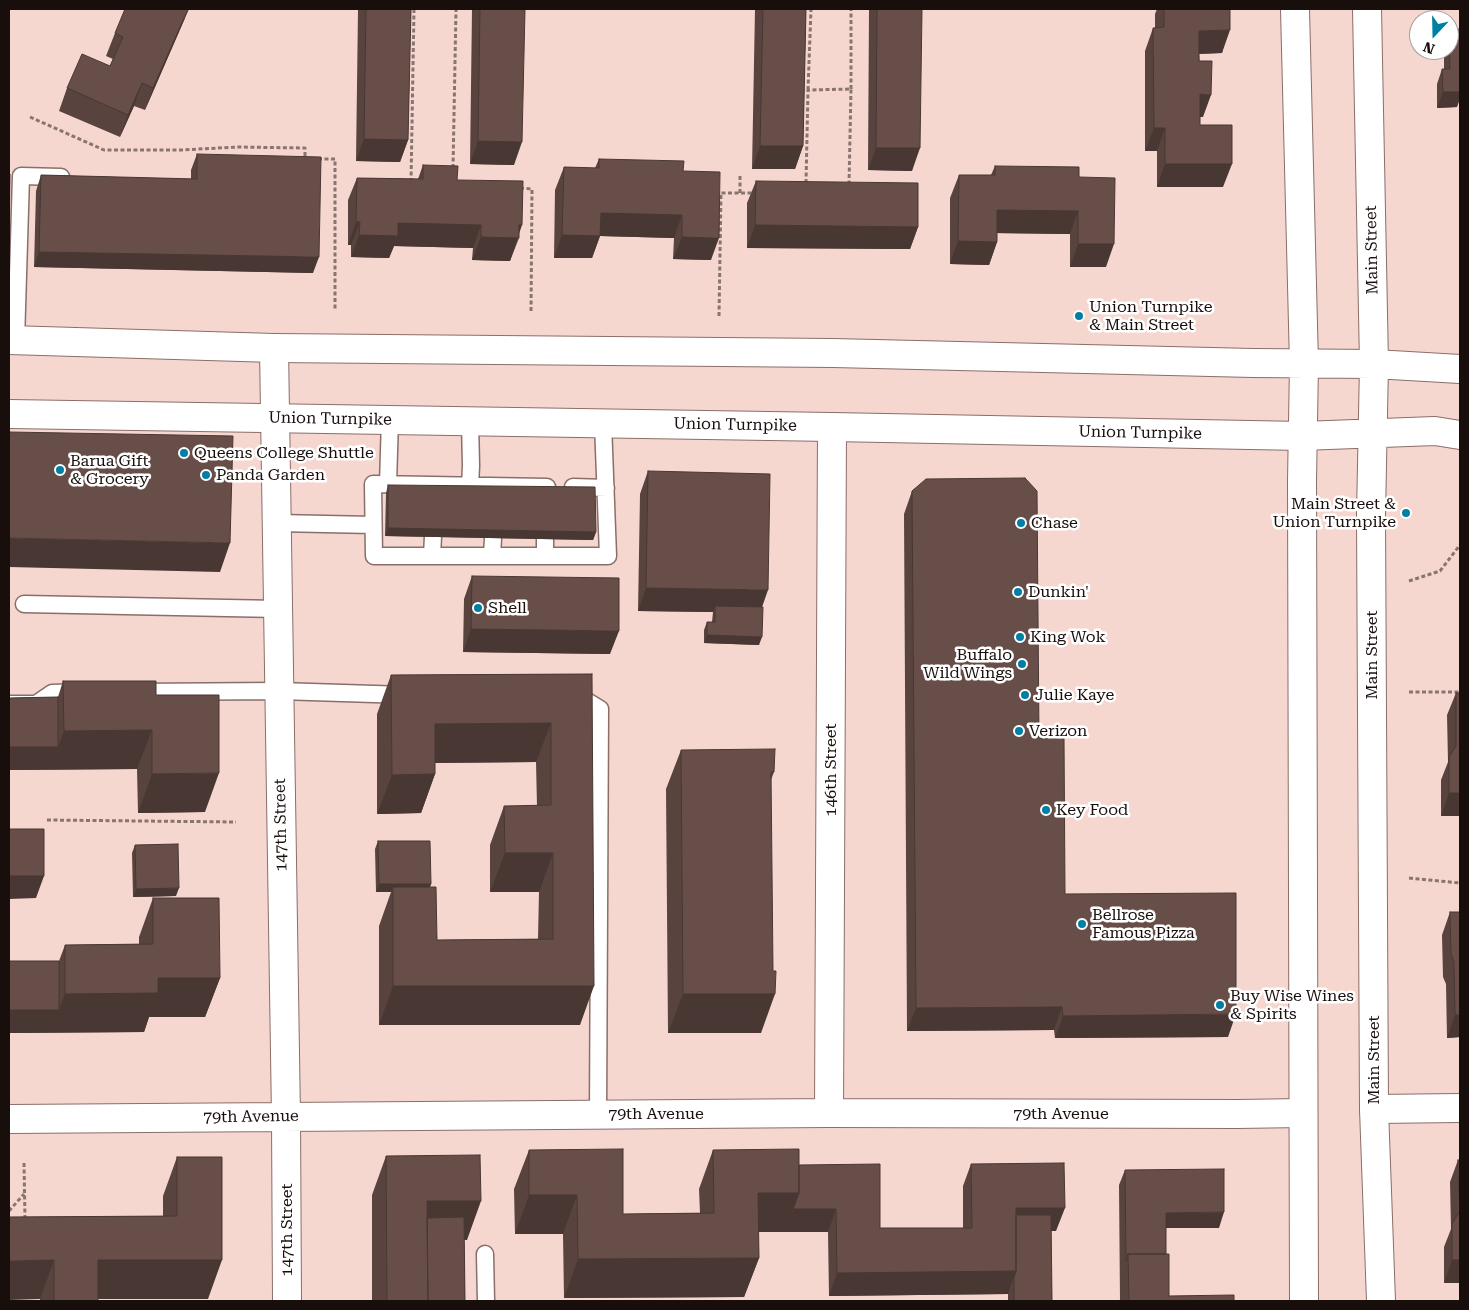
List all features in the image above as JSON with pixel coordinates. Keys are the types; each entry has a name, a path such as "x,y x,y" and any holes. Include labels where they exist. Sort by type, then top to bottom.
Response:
{"main road":[{"path":"1295,9 1304,364 1302,436 1304,1301"},
{"name":"Main Street","path":"1367,9 1374,364 1372,434 1374,1109 1380,1301"},
{"path":"12,341 274,348 833,353 1374,364 1460,369"},
{"name":"147th Street","path":"274,348 286,1117 287,1301"},
{"name":"Union Turnpike","path":"9,414 1302,436 1435,432 1460,435"},
{"name":"146th Street","path":"829,1113 832,427"},
{"path":"1374,1109 1460,1108"},
{"name":"79th Avenue","path":"9,1119 829,1113 1303,1113"}],"lane":[{"path":"12,341 15,176 78,177"},
{"path":"388,484 390,420"},
{"path":"470,421 470,486"},
{"path":"603,423 606,488 608,556 374,556 373,484 433,489 470,486 495,490 547,491 606,488"},
{"path":"276,523 373,525"},
{"path":"432,556 433,536"},
{"path":"492,556 493,538"},
{"path":"545,539 545,556"},
{"path":"24,604 278,609"},
{"path":"120,692 279,691 421,696"},
{"path":"9,704 36,704 52,692 100,692"},
{"path":"557,700 587,701 600,709 598,1115"},
{"path":"485,1254 486,1301"}],"path":[{"path":"414,9 411,185 419,185"},
{"path":"453,175 456,9"},
{"path":"806,184 811,9"},
{"path":"848,185 851,9"},
{"path":"808,90 851,89"},
{"path":"30,117 104,150 181,150 238,147 305,148 306,160"},
{"path":"316,159 335,159 335,310"},
{"path":"740,176 740,193"},
{"path":"512,188 532,188 531,313"},
{"path":"719,316 721,193 759,193"},
{"path":"1409,581 1440,571 1460,545"},
{"path":"1409,692 1460,692"},
{"path":"47,820 236,822"},
{"path":"1409,878 1460,883"},
{"path":"24,1162 25,1228"},
{"path":"9,1211 25,1194"}],"building":[{"path":"125,9 188,9 153,88 142,83 128,115 67,88 82,54 110,66 123,37 115,33"},
{"path":"366,9 411,9 408,140 364,139"},
{"path":"480,9 525,9 522,142 478,141"},
{"path":"763,9 806,9 803,146 760,146"},
{"path":"877,9 922,9 920,148 876,148"},
{"path":"1164,9 1230,9 1230,30 1199,31 1199,61 1212,61 1211,95 1200,94 1200,125 1232,125 1232,164 1165,164 1165,128 1154,128 1153,28 1164,27"},
{"path":"1459,29 1460,92 1443,92 1442,69 1450,69 1450,60 1459,60"},
{"path":"197,154 321,157 319,257 39,252 41,175 197,179"},
{"path":"599,159 684,161 683,171 720,172 719,238 682,237 682,215 601,213 600,236 562,235 564,167 599,168"},
{"path":"423,165 458,166 457,180 523,181 522,225 519,225 519,238 481,237 481,225 398,223 398,236 359,235 360,222 356,222 357,178 423,179"},
{"path":"995,166 1079,167 1079,177 1115,178 1114,244 1078,244 1078,211 997,210 997,242 958,241 959,175 995,175"},
{"path":"9,174 10,174 9,237"},
{"path":"756,181 918,183 918,227 755,225"},
{"path":"9,432 233,436 230,543 9,538"},
{"path":"648,471 770,474 768,590 646,588"},
{"path":"1025,478 1037,491 1039,738 1064,738 1065,894 1236,893 1236,1014 1063,1016 1062,1007 916,1008 912,491 926,479"},
{"path":"388,485 595,487 596,532 388,528"},
{"path":"472,576 619,578 619,631 471,629"},
{"path":"715,606 763,607 762,637 707,635 707,622 715,622"},
{"path":"592,674 594,986 393,986 393,887 436,887 437,940 553,939 553,853 505,853 504,806 551,805 551,723 435,724 435,774 392,775 391,675"},
{"path":"63,681 156,681 156,695 219,695 219,773 152,774 152,730 64,731"},
{"path":"1456,693 1460,693 1460,793 1449,793 1449,757 1456,746"},
{"path":"58,697 58,747 9,747 9,698"},
{"path":"775,749 774,772 771,772 773,971 776,971 775,994 683,994 681,750"},
{"path":"9,829 44,829 44,876 9,876"},
{"path":"378,841 430,841 431,884 379,884"},
{"path":"178,844 179,888 136,889 135,845"},
{"path":"153,898 219,898 220,978 158,978 158,993 65,994 65,945 153,944"},
{"path":"1450,912 1460,912 1460,1015 1455,1015 1454,961 1451,954"},
{"path":"9,961 59,961 59,1010 9,1010"},
{"path":"623,1149 623,1214 714,1213 713,1150 799,1149 799,1193 758,1193 759,1258 578,1259 577,1195 529,1195 529,1150"},
{"path":"480,1155 481,1201 427,1201 428,1301 387,1301 386,1156"},
{"path":"177,1157 222,1157 222,1260 98,1260 98,1301 54,1301 54,1260 9,1261 9,1217 177,1216"},
{"path":"1458,1160 1460,1160 1460,1260 1452,1260 1452,1224 1459,1212"},
{"path":"1064,1163 1065,1208 1016,1208 1016,1271 837,1273 836,1209 793,1209 799,1193 799,1165 880,1164 880,1228 972,1228 971,1164"},
{"path":"1224,1169 1224,1212 1166,1213 1166,1254 1128,1254 1126,1261 1125,1170"},
{"path":"1016,1215 1051,1215 1052,1301 1014,1301"},
{"path":"464,1217 465,1301 428,1301 427,1218"},
{"path":"1128,1254 1169,1254 1169,1296 1234,1295 1234,1301 1129,1301"}],"place":[{"name":"Union Turnpike & Main Street","path":"1079,316"},
{"name":"Queens College Shuttle","path":"184,453"},
{"name":"Barua Gift & Grocery","path":"60,470"},
{"name":"Panda Garden","path":"206,475"},
{"name":"Main Street & Union Turnpike","path":"1406,513"},
{"name":"Chase","path":"1021,523"},
{"name":"Dunkin'","path":"1018,592"},
{"name":"Shell","path":"478,608"},
{"name":"King Wok","path":"1020,637"},
{"name":"Buffalo Wild Wings","path":"1022,664"},
{"name":"Julie Kaye","path":"1025,695"},
{"name":"Verizon","path":"1019,731"},
{"name":"Key Food","path":"1046,810"},
{"name":"Bellrose Famous Pizza","path":"1082,924"},
{"name":"Buy Wise Wines & Spirits","path":"1220,1005"}]}
